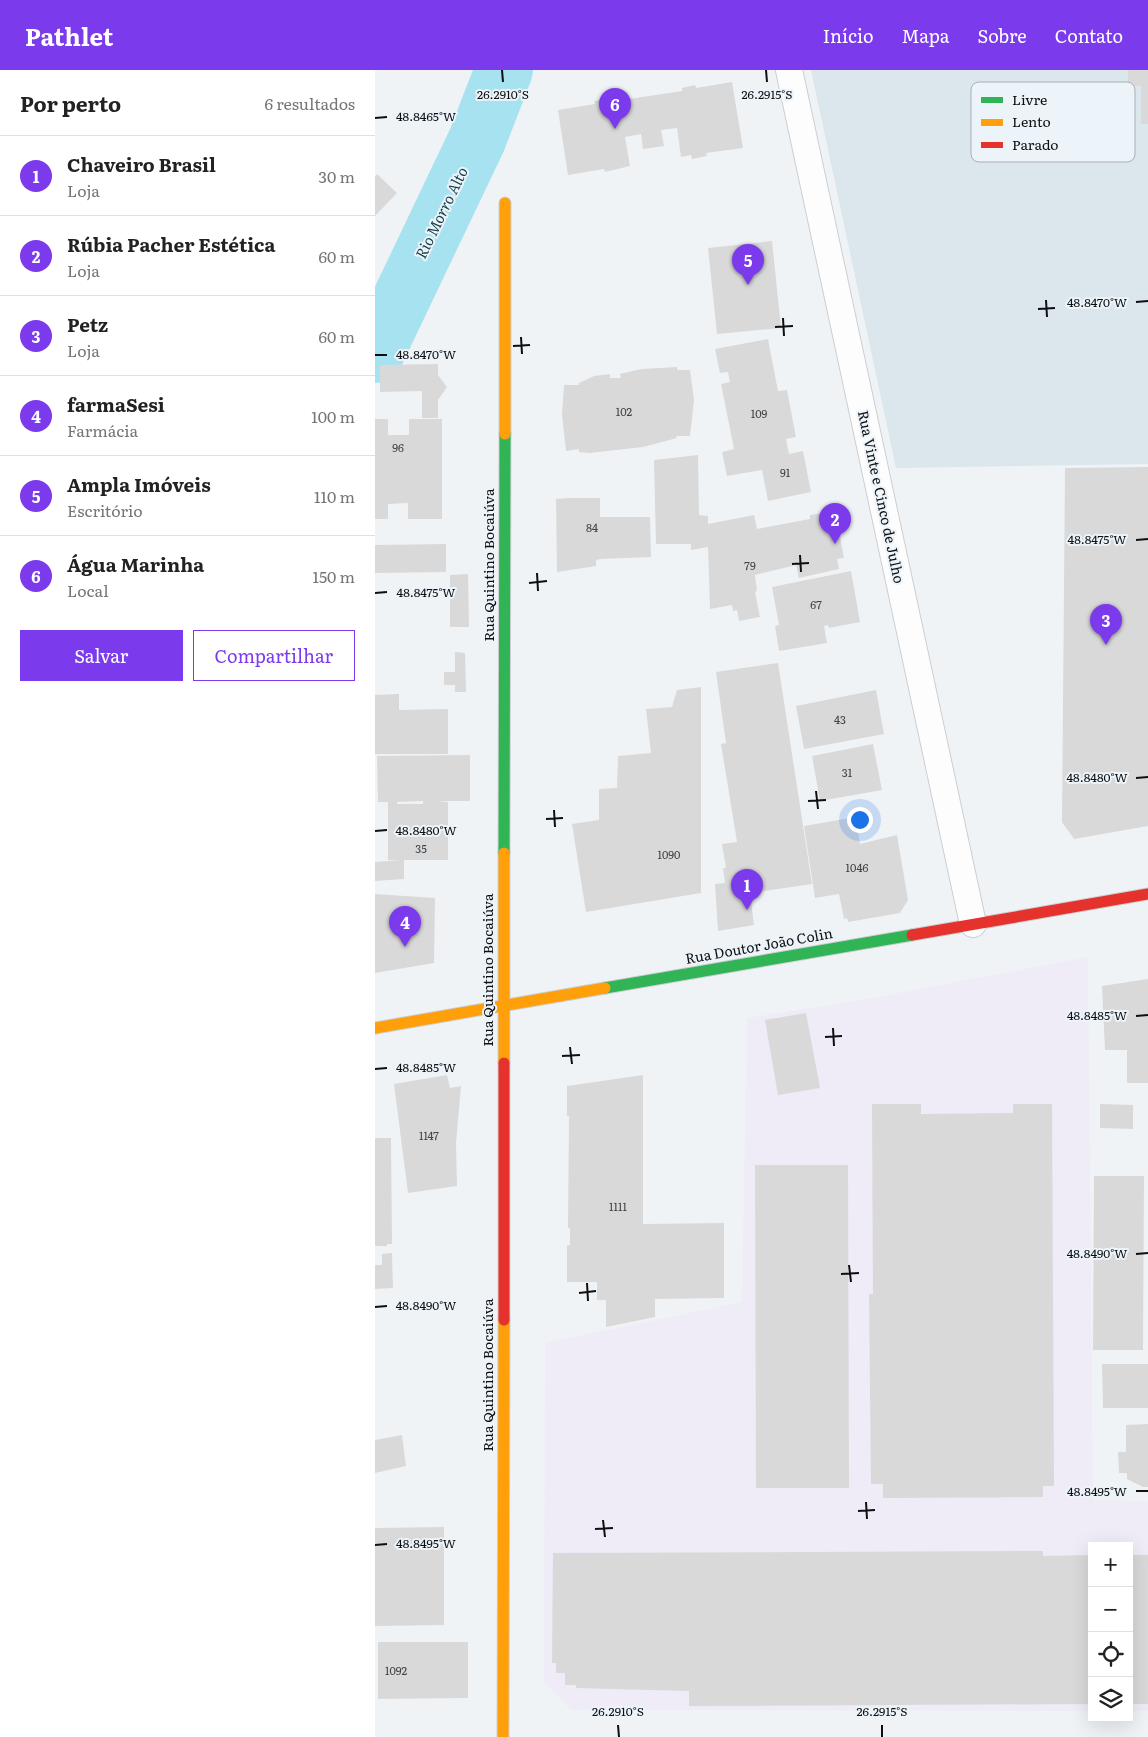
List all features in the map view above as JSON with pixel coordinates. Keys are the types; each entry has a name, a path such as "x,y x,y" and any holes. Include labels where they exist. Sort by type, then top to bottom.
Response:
{"street":[{"name":"Rua Vinte e Cinco de Julho","path":"789,70 973,924"},
{"name":"Rua Quintino Bocaiúva","path":"503,1737 505,203"},
{"name":"Rua Doutor João Colin","path":"375,1028 1148,894"}],"shaded area":[{"path":"811,70 1148,70 1148,464 896,468"},
{"path":"1088,957 1093,1500 1148,1501 1148,1711 1133,1711 1133,1542 1088,1542 1088,1711 571,1710 544,1682 545,1343 742,1302 747,1018 856,1001"}],"building":[{"path":"1128,70 1148,70 1148,124 1141,124 1141,86 1135,86 1135,82 1128,82"},
{"path":"732,82 743,148 706,153 707,156 692,159 691,155 681,157 677,128 661,130 664,146 643,149 641,134 625,137 630,166 605,172 604,169 568,175 558,110 595,104 594,101 608,99 609,102 682,91 682,88 695,85 696,88"},
{"path":"377,174 397,193 375,216 375,177"},
{"path":"772,241 781,328 717,334 708,248"},
{"path":"768,339 778,391 787,390 796,437 786,439 789,454 803,451 811,492 768,501 762,470 727,476 722,452 734,449 721,384 730,382 728,372 720,373 715,349"},
{"path":"438,364 438,375 447,387 438,400 438,418 422,418 422,391 380,392 380,365"},
{"path":"677,367 677,370 690,370 694,400 690,436 676,436 677,438 643,447 590,453 579,452 579,449 566,451 562,415 564,385 579,385 579,383 594,376 610,374 610,378 621,378 620,374 641,369"},
{"path":"375,419 388,419 388,435 409,435 409,419 442,419 442,519 408,519 408,503 388,504 388,519 375,519"},
{"path":"698,455 699,515 708,516 708,524 754,515 757,529 810,519 810,515 835,511 844,558 837,559 839,569 799,578 796,565 755,575 757,591 755,592 760,617 739,621 737,610 733,611 732,605 710,609 708,547 691,550 691,544 656,544 654,460"},
{"path":"1148,467 1148,826 1074,839 1062,822 1065,468"},
{"path":"600,498 600,517 650,517 651,557 601,559 596,560 596,566 557,572 556,499"},
{"path":"446,544 446,572 375,573 375,545"},
{"path":"851,571 860,622 829,628 828,625 824,626 827,643 779,651 775,626 779,625 772,587"},
{"path":"468,574 469,627 450,627 450,575"},
{"path":"455,652 465,653 466,692 455,692 455,685 444,685 444,672 455,672"},
{"path":"778,663 812,884 750,893 754,925 718,931 715,884 725,883 723,868 726,868 722,844 737,842 721,744 726,743 716,672"},
{"path":"701,687 701,893 586,912 572,824 599,820 599,789 617,788 618,756 651,753 646,709 672,707 677,690"},
{"path":"876,690 884,734 804,749 796,706"},
{"path":"399,694 399,710 448,709 448,754 375,754 375,695"},
{"path":"873,744 882,790 820,801 812,756"},
{"path":"470,755 470,801 438,801 448,802 448,860 404,860 404,879 375,881 375,862 401,860 388,860 388,802 378,802 377,756","holes":["423,801 423,804 397,804 397,802"]},
{"path":"856,817 860,844 897,835 908,900 900,913 848,922 847,918 844,919 839,894 815,898 804,826"},
{"path":"375,894 435,898 434,963 375,973"},
{"path":"1148,979 1148,1083 1127,1083 1127,1050 1105,1050 1102,986"},
{"path":"806,1013 820,1088 778,1095 765,1020"},
{"path":"447,1075 450,1088 461,1086 456,1143 457,1186 408,1193 394,1084"},
{"path":"643,1075 643,1224 724,1223 724,1298 655,1299 655,1317 606,1327 606,1300 597,1300 597,1282 567,1282 567,1245 570,1245 570,1228 568,1228 569,1116 567,1116 567,1086"},
{"path":"872,1104 921,1104 921,1114 1013,1113 1013,1104 1052,1104 1054,1486 1043,1486 1043,1497 883,1498 883,1484 871,1484 869,1294 873,1294"},
{"path":"1100,1104 1133,1105 1133,1129 1100,1128"},
{"path":"375,1138 391,1138 392,1244 387,1244 387,1246 375,1246"},
{"path":"755,1165 848,1165 849,1488 756,1488"},
{"path":"1094,1176 1144,1176 1143,1350 1093,1350"},
{"path":"392,1253 393,1288 375,1289 375,1265 382,1265 382,1254"},
{"path":"1102,1364 1148,1364 1148,1408 1103,1408"},
{"path":"1148,1424 1148,1487 1143,1487 1127,1479 1127,1473 1119,1473 1118,1452 1126,1452 1126,1425"},
{"path":"402,1435 406,1466 375,1473 375,1440"},
{"path":"444,1527 444,1625 375,1626 375,1528"},
{"path":"1043,1551 1043,1556 1088,1555 1088,1704 689,1706 689,1691 576,1688 576,1685 565,1685 565,1673 556,1673 556,1663 552,1663 553,1553"},
{"path":"1133,1555 1148,1555 1148,1704 1133,1704"},
{"path":"378,1642 468,1642 468,1698 378,1699"}],"waterway":[{"name":"Rio Morro Alto","path":"375,354 477,140 504,70"}],"traffic: fast":[{"path":"504,853 505,434"},
{"path":"605,988 912,935"}],"traffic: slow":[{"path":"505,203 505,434"},
{"path":"504,853 504,1063"},
{"path":"375,1028 605,988"},
{"path":"503,1737 504,1320"}],"traffic: jam":[{"path":"912,935 1148,894"},
{"path":"504,1063 504,1320"}],"place":[{"name":"Água Marinha","path":"615,129"},
{"name":"Ampla Imóveis","path":"748,285"},
{"name":"Rúbia Pacher Estética","path":"835,544"},
{"name":"Petz","path":"1106,645"},
{"name":"Chaveiro Brasil","path":"747,910"},
{"name":"farmaSesi","path":"405,947"}]}
